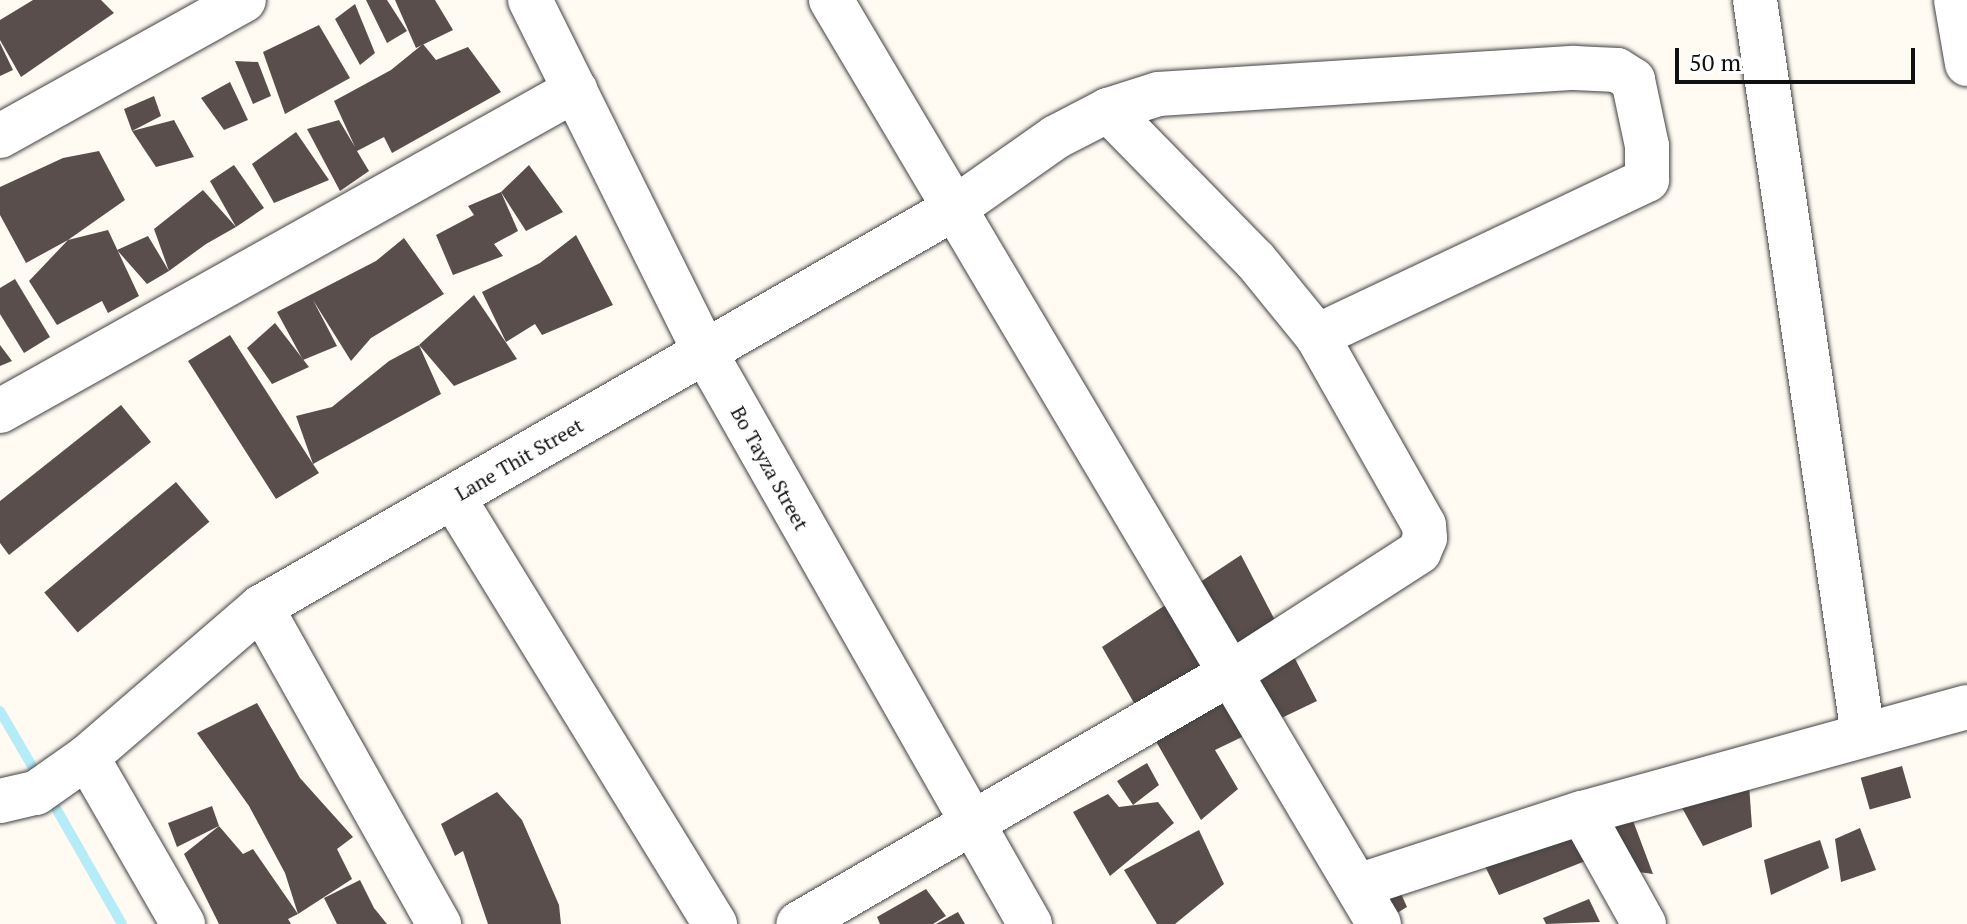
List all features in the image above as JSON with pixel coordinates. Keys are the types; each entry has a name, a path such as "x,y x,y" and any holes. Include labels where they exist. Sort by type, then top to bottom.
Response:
{"street":[{"path":"0,136 244,0"},
{"name":"Bo Tayza Street","path":"530,0 705,352 1030,924"},
{"path":"831,0 1379,924"},
{"path":"1755,0 1863,735"},
{"path":"1956,0 1967,64"},
{"name":"Lane Thit Street","path":"0,801 36,793 87,757 261,607 955,208 1056,137 1108,110 1158,94 1574,68 1617,70 1633,80 1647,146 1647,180 1317,336"},
{"path":"0,411 575,90"},
{"path":"798,924 1231,673 1419,552 1425,538 1424,525 1317,336 1255,260 1108,110"},
{"path":"453,497 715,924"},
{"path":"261,607 439,924"},
{"path":"1358,886 1582,813 1967,707"},
{"path":"87,757 183,924"},
{"path":"1582,813 1644,924"}],"building":[{"path":"33,0 101,0 114,13 21,77 0,40 0,20"},
{"path":"366,0 387,0 407,31 387,43"},
{"path":"395,0 435,0 453,30 416,48"},
{"path":"355,4 375,53 360,65 335,19"},
{"path":"319,25 350,78 285,114 263,52"},
{"path":"0,43 13,70 0,76"},
{"path":"423,44 436,60 468,47 501,92 392,153 384,137 357,151 369,171 340,191 307,129 339,120 355,147 334,101 391,70"},
{"path":"235,61 258,62 271,96 253,104"},
{"path":"230,82 248,120 224,130 201,98"},
{"path":"154,96 161,116 132,131 124,109"},
{"path":"174,120 194,157 156,167 132,131"},
{"path":"296,132 329,180 274,203 252,164"},
{"path":"99,151 125,200 68,240 26,263 0,215 0,187 63,158"},
{"path":"234,165 264,208 236,227 210,181"},
{"path":"529,165 563,212 526,231 501,192"},
{"path":"203,190 236,227 169,271 154,229"},
{"path":"501,192 518,231 494,244 503,256 453,275 436,235 474,215 468,206"},
{"path":"108,230 139,296 108,313 102,301 57,325 29,281 68,240"},
{"path":"576,235 613,305 542,335 535,324 506,342 482,292 540,263"},
{"path":"148,236 169,271 147,284 117,250"},
{"path":"404,238 444,294 371,338 351,361 313,300 337,346 303,360 277,312 376,261"},
{"path":"15,279 50,337 24,353 0,314 0,288"},
{"path":"474,295 517,359 454,386 419,345"},
{"path":"275,323 309,367 272,384 247,348"},
{"path":"230,335 319,473 276,499 188,361"},
{"path":"0,345 12,361 0,366"},
{"path":"419,345 441,394 313,464 296,416 332,407 389,361"},
{"path":"121,405 151,442 9,555 0,543 0,501"},
{"path":"176,482 209,522 78,632 44,593"},
{"path":"1241,555 1317,701 1215,750 1238,789 1201,820 1102,647"},
{"path":"257,703 300,778 353,837 337,849 352,879 298,914 285,873 249,806 197,733"},
{"path":"1147,763 1159,785 1133,805 1117,781"},
{"path":"1902,766 1911,798 1870,810 1861,778"},
{"path":"1749,784 1752,827 1703,846 1681,806"},
{"path":"497,792 522,820 559,905 561,924 488,924 463,851 455,856 441,824"},
{"path":"1108,794 1119,807 1158,802 1174,823 1110,876 1073,812"},
{"path":"212,806 219,826 177,847 168,823"},
{"path":"1632,818 1653,874 1631,871 1611,828"},
{"path":"219,826 243,854 253,849 298,914 288,919 291,924 219,924 184,854"},
{"path":"1860,828 1876,870 1841,882 1835,839"},
{"path":"1199,830 1224,884 1175,924 1157,924 1124,870"},
{"path":"1577,833 1588,860 1499,895 1481,858"},
{"path":"1820,840 1829,868 1771,895 1764,860"},
{"path":"360,880 374,908 387,924 337,924 324,898"},
{"path":"926,889 946,916 933,924 880,924 877,917"},
{"path":"1399,889 1407,907 1392,916 1380,895"},
{"path":"1589,899 1600,922 1546,924 1543,918"},
{"path":"958,912 965,924 936,924"}],"waterway":[{"path":"0,711 39,778"},
{"path":"49,796 122,924"}]}
